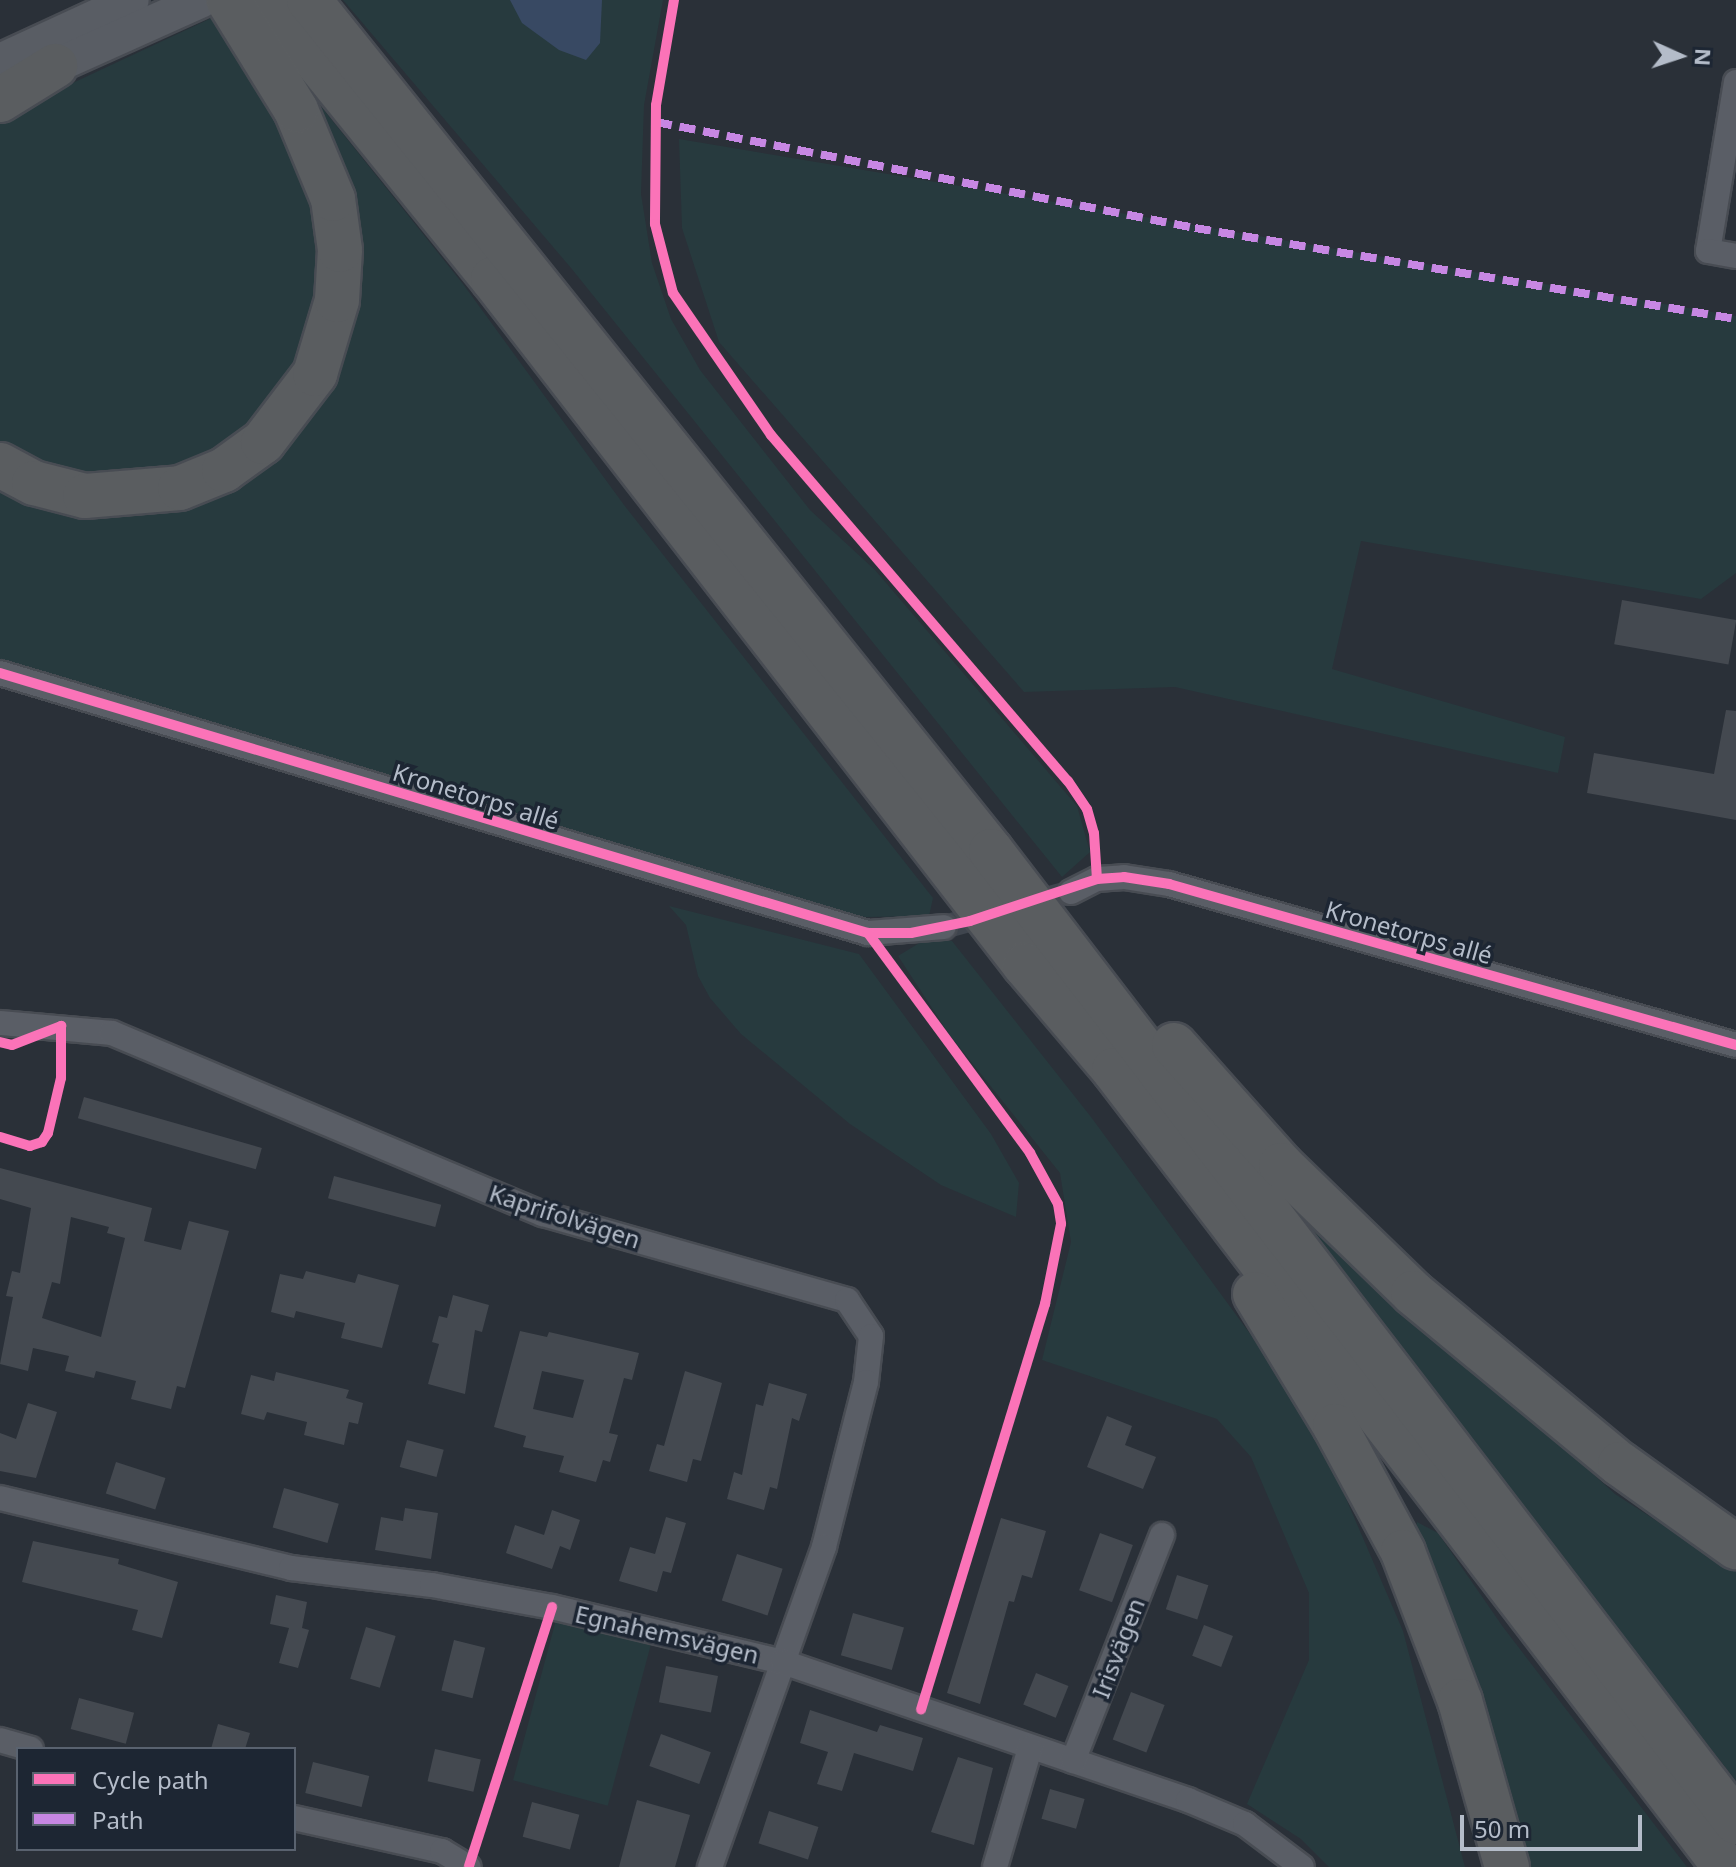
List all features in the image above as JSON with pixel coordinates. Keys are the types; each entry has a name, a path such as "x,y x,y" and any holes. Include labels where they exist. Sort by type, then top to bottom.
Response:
{"highway":[{"path":"0,465 34,483 85,496 180,488 224,470 263,442 315,374 337,300 340,250 333,199 296,110 228,0"},
{"path":"267,0 493,279 1025,965 1133,1095 1725,1867"},
{"path":"309,0 991,851 1736,1822"},
{"path":"0,100 55,66"},
{"path":"991,851 1065,921 1281,1165 1413,1293 1620,1464 1736,1547"},
{"path":"1025,965 1121,1115 1221,1245 1281,1334 1363,1477 1403,1552 1432,1625 1460,1701 1507,1867"}],"main road":[{"path":"0,61 132,0"},
{"path":"0,90 202,0"}],"street":[{"path":"1736,82 1708,251 1736,256"},
{"name":"Kronetorps allé","path":"0,673 868,933 944,927"},
{"name":"Kronetorps allé","path":"1071,892 1097,879 1124,877 1169,884 1736,1045"},
{"name":"Kaprifolvägen","path":"0,1023 112,1033 543,1214 847,1300 871,1336 866,1382 824,1547 710,1867"},
{"name":"Egnahemsvägen","path":"0,1498 291,1568 432,1585 552,1607 783,1662 1073,1761 1245,1824 1302,1867"},
{"name":"Irisvägen","path":"1073,1761 1162,1535"},
{"path":"0,1740 24,1747"},
{"path":"995,1867 1030,1748"},
{"path":"296,1818 442,1851 469,1867"}],"green space":[{"path":"343,0 663,0 644,105 641,194 652,263 671,319 700,370 810,510 875,570 1077,806 1090,852 1062,877 571,268"},
{"path":"218,15 303,152 328,294 283,401 203,465 100,484 0,451 0,117"},
{"path":"284,60 463,284 624,505 933,898 929,916 866,917 830,911 0,663 0,480 166,507 341,347"},
{"path":"679,139 1736,316 1736,573 1701,599 1361,541 1332,669 1565,737 1558,773 1175,687 1024,692 719,342 682,228"},
{"path":"669,906 859,954 991,1134 1019,1183 1016,1217 941,1185 850,1124 741,1034 710,998 698,976 686,925"},
{"path":"926,939 952,941 1091,1117 1267,1357 1338,1480 1403,1631 1465,1867 1329,1867 1301,1839 1247,1804 1309,1660 1309,1593 1251,1457 1217,1419 1042,1360 1071,1242 1060,1173 949,1034 898,956"},
{"path":"1261,1170 1615,1494 1736,1572 1736,1781"},
{"path":"1417,1522 1438,1533 1503,1627 1687,1867 1527,1867 1413,1539"},
{"path":"556,1620 651,1645 608,1806 513,1780"}],"water":[{"path":"510,0 602,0 600,43 586,60 559,50 522,23"}],"building":[{"path":"1622,600 1736,620 1728,664 1614,644"},
{"path":"1726,710 1736,711 1736,820 1587,793 1594,753 1714,774"},
{"path":"84,1097 262,1148 256,1169 78,1118"},
{"path":"0,1168 152,1208 144,1241 181,1250 189,1221 229,1231 185,1388 177,1386 171,1409 131,1399 136,1381 96,1371 94,1378 65,1371 69,1356 33,1348 28,1371 0,1364 13,1297 6,1296 12,1271 20,1273 31,1208 0,1199","holes":["71,1217 109,1227 107,1233 125,1238 101,1337 42,1318 52,1282 60,1284"]},
{"path":"334,1176 441,1205 435,1227 328,1198"},
{"path":"306,1271 355,1283 358,1274 399,1285 382,1348 341,1338 345,1323 296,1311 294,1318 271,1312 280,1274 303,1279"},
{"path":"453,1295 489,1305 482,1332 475,1330 465,1394 428,1384 439,1344 432,1342 439,1316 447,1318"},
{"path":"520,1331 547,1337 549,1332 639,1353 632,1380 624,1378 609,1433 618,1435 610,1462 603,1460 596,1482 559,1472 564,1456 523,1447 526,1436 494,1427","holes":["542,1371 584,1380 573,1418 533,1409"]},
{"path":"685,1371 722,1383 701,1461 693,1459 687,1482 649,1471 657,1444 664,1446"},
{"path":"276,1372 349,1390 346,1398 363,1403 358,1424 349,1422 344,1445 304,1435 307,1422 267,1412 264,1420 241,1414 251,1375 274,1381"},
{"path":"769,1383 807,1394 799,1421 792,1418 777,1489 770,1487 764,1510 727,1499 734,1472 742,1475 756,1404 763,1406"},
{"path":"28,1403 57,1412 36,1478 0,1471 0,1433 16,1439"},
{"path":"1107,1416 1132,1426 1125,1445 1156,1457 1143,1489 1087,1467"},
{"path":"407,1440 444,1450 436,1477 400,1467"},
{"path":"116,1462 165,1478 155,1509 106,1493"},
{"path":"284,1488 339,1504 327,1543 273,1527"},
{"path":"405,1508 438,1513 431,1559 375,1550 381,1517 403,1521"},
{"path":"552,1510 580,1520 570,1550 560,1546 552,1569 506,1553 515,1525 544,1535"},
{"path":"666,1517 686,1523 671,1573 663,1571 657,1592 619,1581 630,1547 655,1554"},
{"path":"1001,1518 1046,1531 1032,1578 1022,1575 1014,1602 1009,1601 980,1704 947,1693"},
{"path":"1100,1533 1133,1545 1112,1602 1079,1590"},
{"path":"33,1541 119,1559 118,1564 178,1582 162,1638 132,1630 138,1610 22,1582"},
{"path":"737,1554 783,1569 768,1615 722,1601"},
{"path":"1177,1575 1208,1585 1197,1619 1166,1609"},
{"path":"276,1595 307,1602 302,1628 309,1630 298,1668 279,1663 289,1628 270,1624"},
{"path":"853,1613 904,1628 892,1670 841,1655"},
{"path":"1204,1625 1233,1636 1221,1667 1192,1656"},
{"path":"366,1627 396,1636 380,1688 350,1679"},
{"path":"454,1640 485,1648 472,1698 441,1690"},
{"path":"666,1666 718,1676 711,1712 659,1702"},
{"path":"1036,1673 1068,1686 1056,1718 1023,1705"},
{"path":"1131,1692 1165,1705 1146,1753 1113,1740"},
{"path":"79,1698 134,1713 126,1744 71,1729"},
{"path":"810,1710 877,1732 880,1725 923,1738 913,1771 854,1753 842,1791 817,1784 828,1752 800,1743"},
{"path":"218,1724 250,1733 246,1747 212,1747"},
{"path":"661,1734 711,1752 699,1784 649,1766"},
{"path":"435,1749 481,1760 473,1792 428,1781"},
{"path":"958,1757 993,1768 974,1845 931,1832"},
{"path":"313,1762 369,1776 362,1807 305,1793"},
{"path":"1050,1789 1085,1799 1076,1829 1041,1819"},
{"path":"637,1800 690,1815 675,1867 619,1867"},
{"path":"532,1802 579,1815 570,1849 523,1837"},
{"path":"769,1811 818,1827 808,1859 758,1843"}],"tunnel":[{"path":"944,927 1071,892"}],"marked path":[{"path":"656,122 1195,228 1736,319"}],"cycle path":[{"path":"674,0 656,105 655,224 673,293 771,435 1068,781 1087,809 1094,833 1097,879"},
{"path":"0,673 868,933 911,933 970,921 1097,879 1124,877 1169,884 1736,1045"},
{"path":"868,933 1030,1153 1058,1204 1061,1224 1045,1304 921,1709"},
{"path":"0,1042 12,1045 61,1026 61,1078 48,1133 42,1142 30,1146 0,1137"},
{"path":"469,1866 552,1607"}]}
